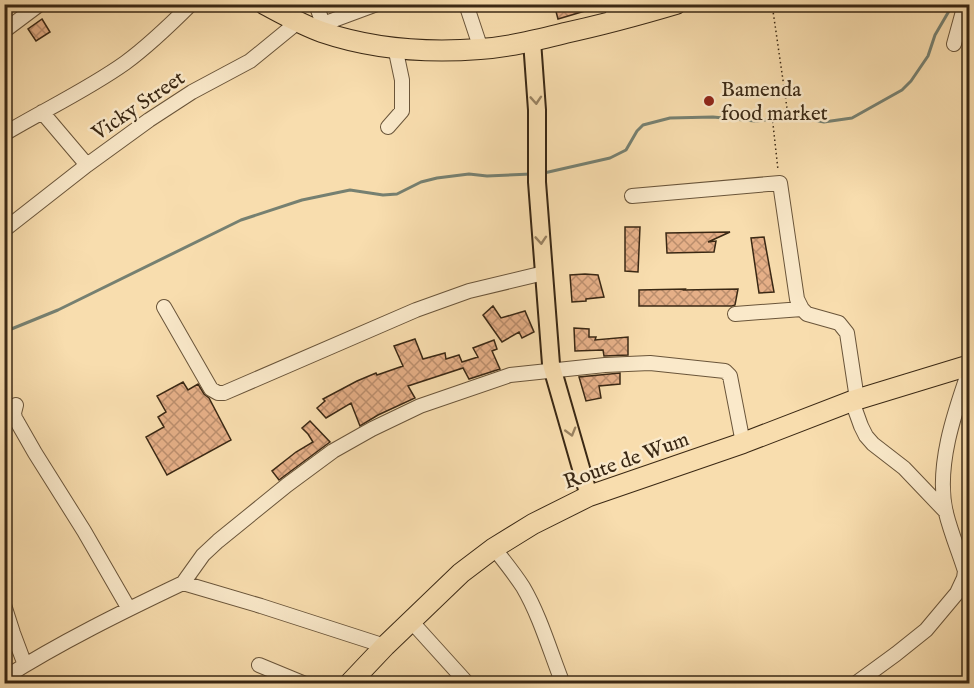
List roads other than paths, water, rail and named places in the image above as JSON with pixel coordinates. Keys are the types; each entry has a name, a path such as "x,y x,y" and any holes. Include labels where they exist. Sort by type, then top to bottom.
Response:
{"highway":[{"path":"264,4 299,21 363,42 395,48 440,50 481,49 532,41 614,13 676,4"},
{"name":"Route de Wum","path":"349,684 461,573 494,548 533,524 589,496 743,443 854,400 969,366"}],"main road":[{"path":"532,41 537,110 537,175 551,364 589,496"}],"street":[{"path":"4,31 40,4"},
{"path":"4,134 95,83 123,64 191,4"},
{"path":"316,4 322,28 377,4"},
{"path":"466,4 481,49"},
{"path":"954,44 965,4"},
{"name":"Vicky Street","path":"4,230 149,120 192,92 250,61 299,21"},
{"path":"388,127 402,111 402,80 395,48"},
{"path":"42,112 87,165"},
{"path":"632,196 780,183 797,298 807,314 839,322 847,333 854,400 866,436 904,468 946,512"},
{"path":"164,307 211,389 224,393 416,310 469,291 544,273"},
{"path":"735,314 802,309"},
{"path":"4,678 129,609 183,583 203,555 218,541 333,451 420,406 510,375 605,365 650,363 725,370 730,376 743,443"},
{"path":"855,684 926,630 957,593 964,578 964,571 946,512 943,476 952,421 969,366"},
{"path":"16,405 15,418 34,453 84,531 129,609"},
{"path":"494,548 524,588 562,684"},
{"path":"183,583 385,646"},
{"path":"4,605 25,665"},
{"path":"411,621 468,684"},
{"path":"259,665 304,684"}],"waterway":[{"path":"544,173 610,158 626,150 643,125 670,118 713,117 755,121 797,117 824,122 852,118 902,90 911,81 928,56 935,35 951,4"},
{"path":"4,332 58,310 241,220 302,200 350,190 383,195 397,194 421,182 469,174 487,176 531,174"}],"place":[{"name":"Bamenda food market","path":"709,101"}]}
